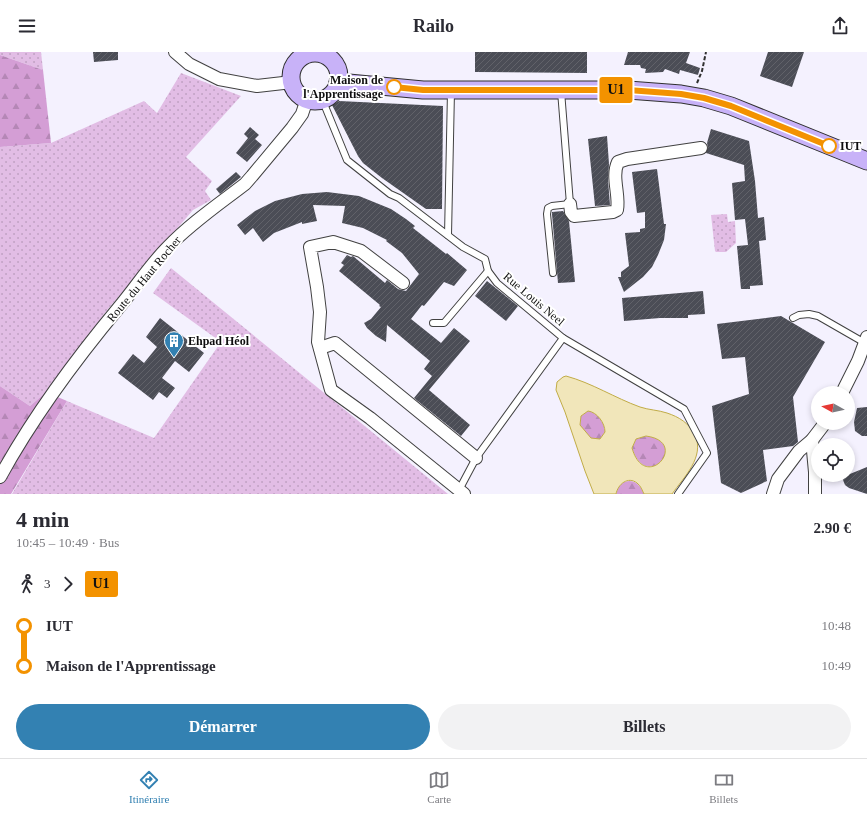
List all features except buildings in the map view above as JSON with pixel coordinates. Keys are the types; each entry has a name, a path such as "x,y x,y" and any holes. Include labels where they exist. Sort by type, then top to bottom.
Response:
{"street":[{"path":"174,52 189,64 219,79 257,86 292,82"},
{"path":"311,53 324,53 335,66 338,76 338,82 333,92 314,99 296,91 292,82 291,74 292,69 300,58 311,53"},
{"path":"338,82 423,90 628,90 692,96 731,106 867,161"},
{"name":"Route du Haut Rocher","path":"0,477 35,418 65,374 167,248 182,234 245,184 314,99"},
{"path":"570,204 571,212 574,216 613,212 617,210 616,171 619,161 701,148"},
{"path":"403,283 361,251 333,242 310,246 320,312 318,342 332,390 370,418 462,492"},
{"path":"846,386 858,361 866,340"},
{"path":"320,348 335,343 476,458"},
{"path":"773,494 778,479 799,450 811,441"},
{"path":"815,482 815,494"}],"lane":[{"path":"448,235 451,90"},
{"path":"553,273 547,214 548,208 552,206 570,204 561,91"},
{"name":"Rue Louis Neel","path":"314,99 347,160 390,194 399,198 463,247 485,259 488,271 497,283 563,338 476,458 462,492"},
{"path":"433,323 444,323 488,271"},
{"path":"793,318 799,315 809,314 818,316 866,340"},
{"path":"563,338 684,409 707,453 678,494"}],"path":[{"path":"692,96 702,71 706,52"}],"shaded area":[{"path":"0,52 41,52 43,70 0,55"},
{"path":"181,73 241,96 186,157 212,181 205,191 211,200 193,210 108,309 46,392 30,406 0,386 0,147 51,143 144,101 157,113"},
{"path":"727,214 728,222 735,221 736,243 726,252 716,252 711,215"},
{"path":"171,268 448,494 12,494 67,401 154,438 221,342 153,293"},
{"path":"566,376 576,379 640,407 664,412 680,419 690,427 695,435 697,443 695,459 687,474 672,494 644,494 638,484 630,480 621,484 616,494 594,494 556,390 557,382","holes":["588,411 594,413 600,418 604,425 605,432 600,439 591,438 580,425 581,416","646,436 659,440 665,447 665,455 661,462 654,466 646,466 638,461 632,448 636,439"]}],"green space":[{"path":"0,55 43,70 51,143 0,147"},
{"path":"0,386 30,406 46,392 67,401 11,494 0,494"},
{"path":"588,411 594,413 600,418 604,425 605,432 600,439 591,439 580,425 581,416"},
{"path":"646,436 659,440 665,447 665,455 661,462 654,466 646,466 638,461 632,448 636,439"},
{"path":"629,481 638,485 644,494 616,494 620,485"}],"bus line":[{"name":"U1","path":"394,87 423,90 628,90 681,94 704,98 731,106 829,146"}],"place":[{"name":"Maison de l'Apprentissage","path":"394,87"},
{"name":"IUT","path":"829,146"},
{"name":"Ehpad Héol","path":"174,358"}]}
